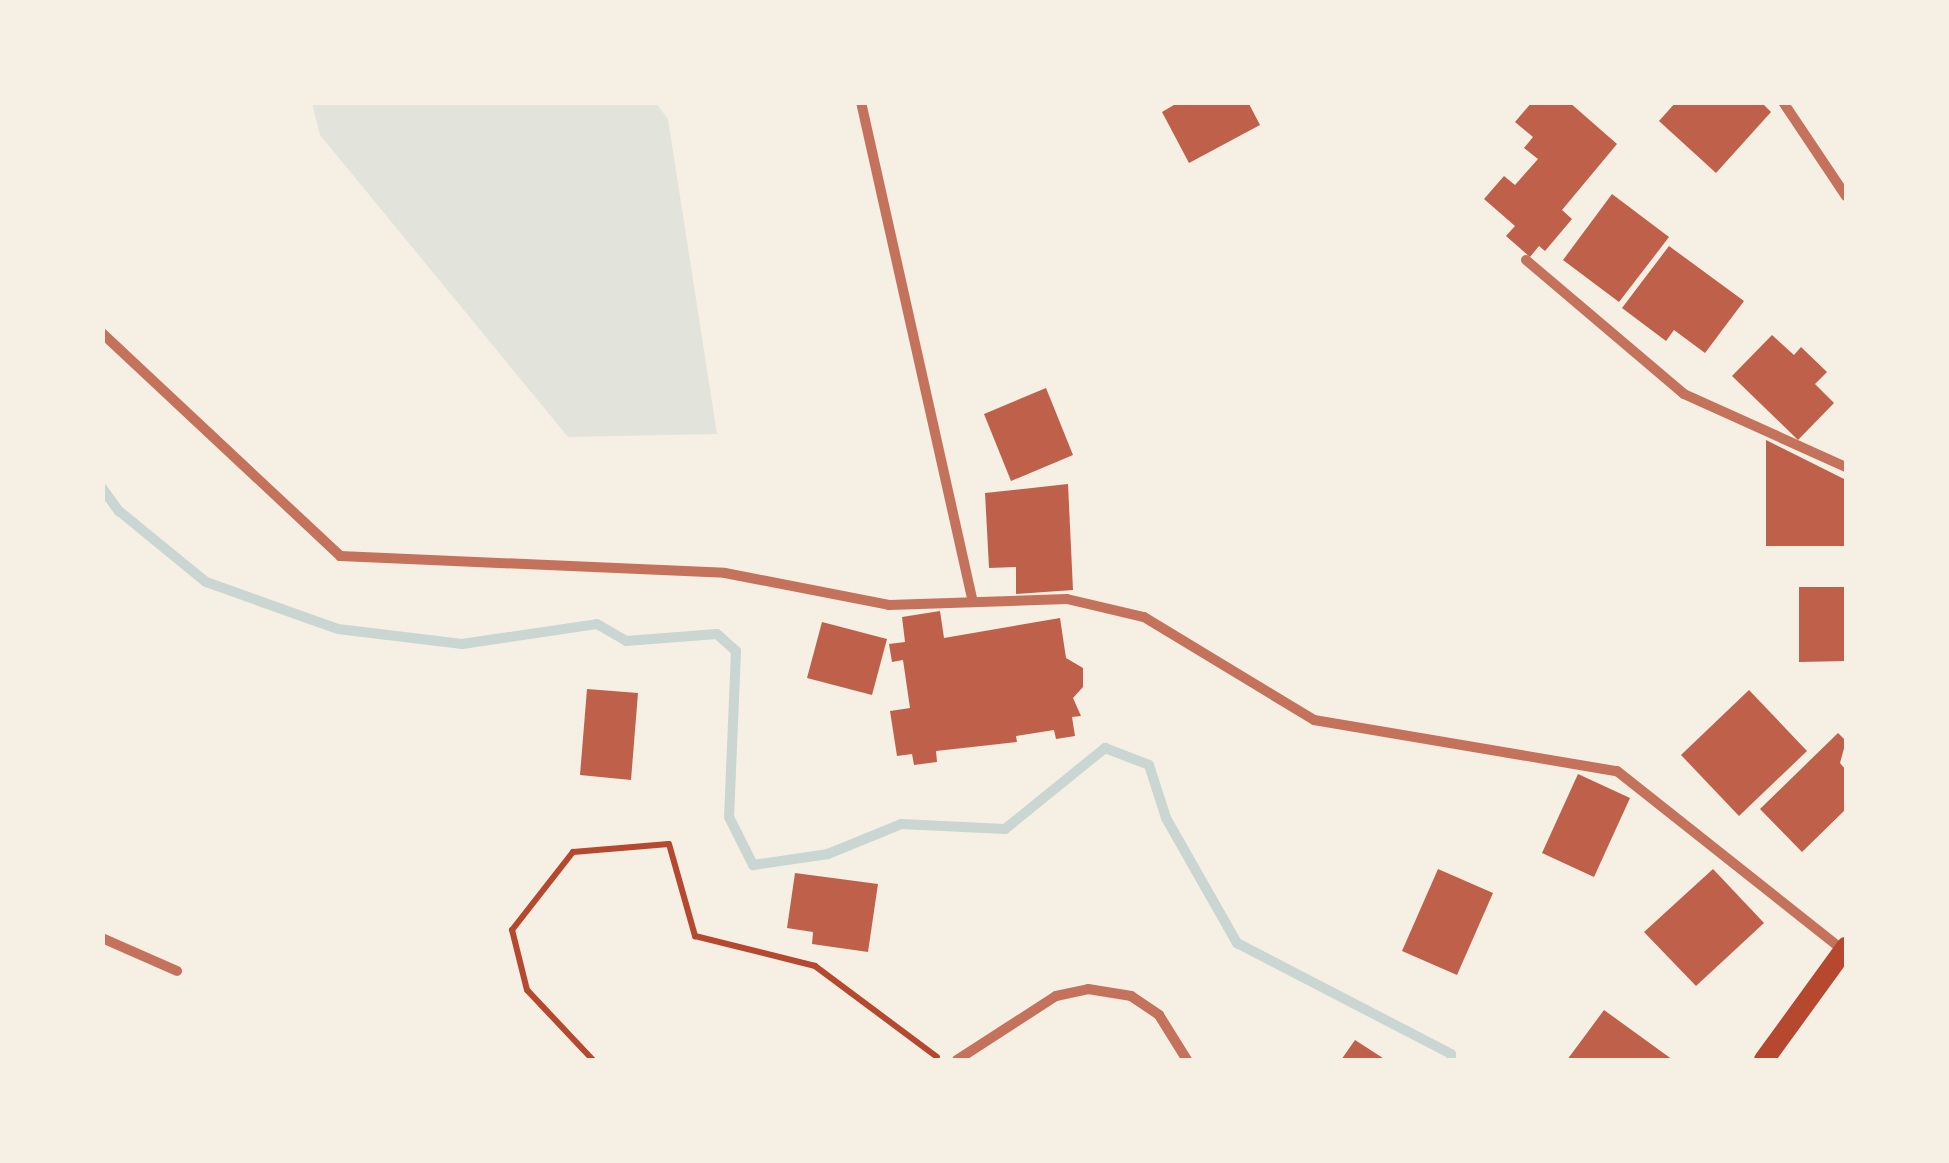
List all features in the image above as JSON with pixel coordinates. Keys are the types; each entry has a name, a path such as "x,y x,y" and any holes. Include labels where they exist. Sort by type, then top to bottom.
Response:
{"main road":[{"path":"1764,1060 1845,949"}],"street":[{"path":"861,102 972,598"},
{"path":"1787,104 1846,196"},
{"path":"1526,260 1684,394 1846,467"},
{"path":"102,333 340,556 725,573 888,605 972,598 1066,598 1144,617 1314,720 1617,772 1845,949"},
{"path":"102,938 177,971"},
{"path":"957,1060 1056,996 1088,989 1132,996 1159,1014 1187,1060"}],"path":[{"path":"594,1060 528,990 512,930 572,852 669,844 695,936 815,966 942,1060"}],"shaded area":[{"path":"312,103 656,103 668,119 717,434 568,437 320,135"}],"building":[{"path":"1179,102 1248,102 1260,125 1189,163 1162,112"},
{"path":"1532,102 1569,102 1617,144 1562,210 1572,219 1545,251 1539,246 1530,257 1506,236 1515,226 1484,199 1504,176 1515,185 1538,159 1524,148 1533,137 1515,122"},
{"path":"1676,102 1761,102 1771,112 1716,173 1659,121"},
{"path":"1612,194 1669,237 1619,302 1563,260"},
{"path":"1669,246 1744,301 1705,353 1674,330 1666,341 1622,308"},
{"path":"1772,335 1794,355 1801,347 1827,372 1815,384 1834,403 1798,440 1732,376"},
{"path":"1046,388 1073,455 1011,481 984,414"},
{"path":"1766,440 1844,479 1844,546 1766,546"},
{"path":"1068,484 1073,590 1016,594 1016,567 989,568 985,493"},
{"path":"1799,587 1846,587 1846,661 1799,662"},
{"path":"940,611 944,638 1060,618 1066,658 1083,668 1083,687 1073,698 1081,716 1072,717 1075,736 1056,739 1054,730 1016,736 1017,742 936,751 937,762 914,765 912,754 897,756 890,711 910,708 903,660 892,662 889,644 905,642 902,617"},
{"path":"822,622 887,639 872,695 807,678"},
{"path":"587,689 638,693 631,780 580,775"},
{"path":"1749,690 1807,751 1739,816 1681,755"},
{"path":"1838,733 1846,741 1840,763 1846,770 1846,809 1802,852 1760,809"},
{"path":"1578,774 1630,798 1594,877 1542,853"},
{"path":"1438,869 1493,893 1457,975 1402,951"},
{"path":"1713,869 1764,923 1696,986 1644,932"},
{"path":"795,873 878,884 868,952 812,944 813,932 787,928"},
{"path":"1604,1010 1673,1060 1567,1060"},
{"path":"1355,1040 1386,1060 1341,1060"}],"waterway":[{"path":"102,488 119,511 206,582 338,629 462,644 597,624 626,641 717,634 736,651 729,817 753,865 828,854 901,824 1005,829 1105,748 1149,765 1166,818 1237,943 1451,1054 1451,1060"}]}
